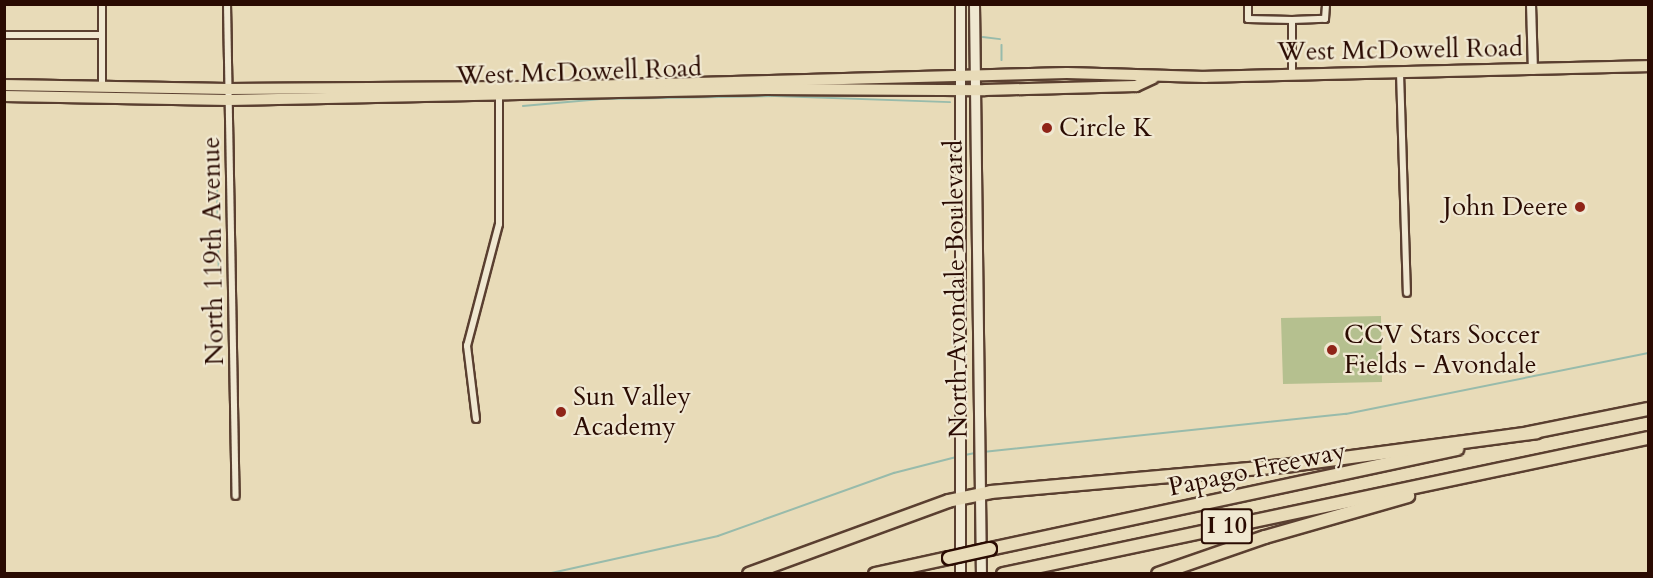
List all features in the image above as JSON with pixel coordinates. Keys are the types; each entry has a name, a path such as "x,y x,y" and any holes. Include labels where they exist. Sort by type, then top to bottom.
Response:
{"highway":[{"name":"Papago Freeway","path":"875,573 1648,409"},
{"path":"749,573 959,498 980,494 1271,468 1537,432"},
{"name":"Papago Freeway","path":"1003,573 1648,438"},
{"path":"1158,573 1451,480"}],"main road":[{"name":"North Avondale Boulevard","path":"960,4 960,573"},
{"name":"North Avondale Boulevard","path":"974,4 981,573"},
{"name":"West McDowell Road","path":"499,92 959,75 1131,72 1153,78 1648,66"},
{"name":"West McDowell Road","path":"4,96 102,93 974,90 1136,86 1153,78"},
{"name":"West McDowell Road","path":"4,85 102,93"},
{"path":"959,265 976,265"}],"street":[{"path":"102,4 102,93"},
{"name":"North 119th Avenue","path":"227,4 236,496"},
{"path":"1248,4 1248,19 1292,20 1325,19 1326,4"},
{"path":"1531,4 1533,70"},
{"path":"1292,20 1292,75"},
{"path":"4,34 102,35"},
{"path":"1400,73 1407,293"},
{"path":"476,419 475,395 467,368 467,346 500,224 499,92"}],"green space":[{"name":"CCV Stars Soccer Fields - Avondale","path":"1381,316 1382,382 1283,384 1281,318"}],"waterway":[{"path":"983,37 1000,39"},
{"path":"1002,45 1002,60"},
{"path":"523,106 601,99 775,96 950,102"},
{"path":"217,152 218,219"},
{"path":"218,231 219,268"},
{"path":"983,452 1346,414 1648,353"},
{"path":"965,455 975,453"},
{"path":"547,574 718,536 894,473 957,457"}],"place":[{"name":"Circle K","path":"1047,128"},
{"name":"John Deere","path":"1580,207"},
{"name":"CCV Stars Soccer Fields - Avondale","path":"1332,350"},
{"name":"Sun Valley Academy","path":"561,412"}]}
